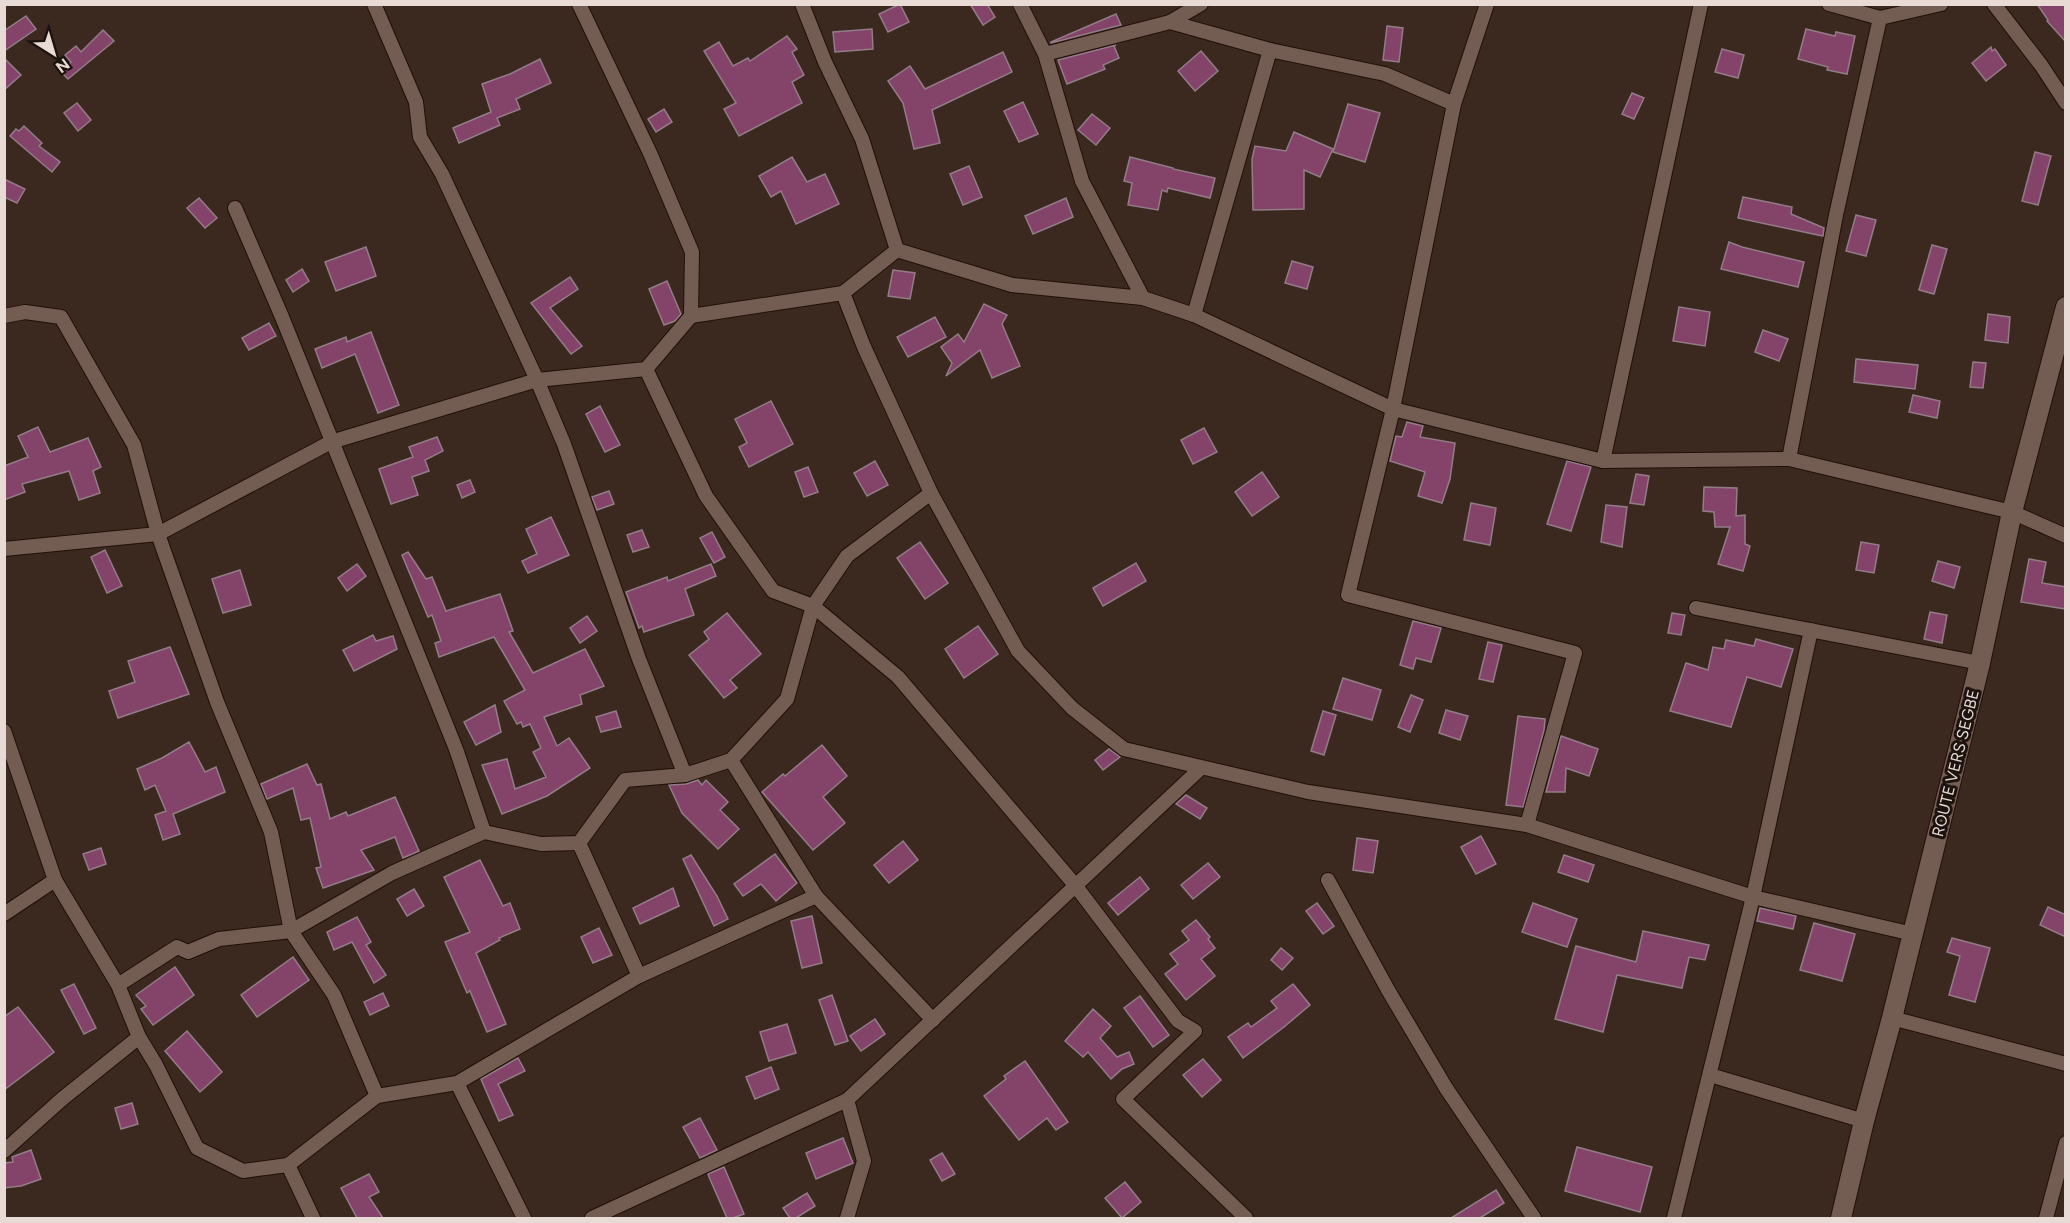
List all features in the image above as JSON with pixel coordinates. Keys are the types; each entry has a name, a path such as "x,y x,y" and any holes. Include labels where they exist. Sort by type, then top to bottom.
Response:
{"main road":[{"name":"ROUTE VERS SEGBE","path":"1841,1218 1980,663 2012,512 2066,307"}],"street":[{"path":"374,4 416,102 420,137 442,174 564,444 639,659 685,775"},
{"path":"579,4 650,153 692,252 692,316"},
{"path":"802,4 825,62 861,140 897,250"},
{"path":"1020,4 1045,54 1082,181 1143,298"},
{"path":"1045,54 1170,22 1201,4"},
{"path":"1487,4 1454,104 1393,409 1348,595 1575,653 1527,825"},
{"path":"1603,461 1701,4"},
{"path":"1829,4 1880,18 1941,4"},
{"path":"1994,4 2041,65 2066,103"},
{"path":"1789,459 1836,215 1880,18"},
{"path":"1170,22 1270,50 1385,74 1454,104"},
{"path":"1194,315 1270,50"},
{"path":"235,208 282,317 456,749 484,832"},
{"path":"4,549 158,534 331,442 537,380 646,369 692,316 843,293 897,250"},
{"path":"897,250 1012,285 1143,298 1194,315 1393,409 1603,461 1789,459 2012,512 2066,536"},
{"path":"843,293 864,347 931,493 1018,651 1072,708 1124,749 1308,792 1527,825 1753,897 1913,934"},
{"path":"4,316 25,312 61,316 134,445 158,534 217,702 271,832 291,931 334,995 377,1096"},
{"path":"646,369 706,496 773,591 813,606 898,677 1075,885 1178,1021 1195,1031 1123,1099 1246,1218"},
{"path":"579,843 626,780 685,775 731,760 787,699 813,606 847,556 931,493"},
{"path":"1696,608 1980,663"},
{"path":"1674,1218 1753,897 1811,630"},
{"path":"4,731 55,880 118,985 139,1037 156,1065 196,1148 243,1171 288,1165 377,1096 457,1083 639,976 816,896"},
{"path":"731,760 816,896 933,1020"},
{"path":"592,1218 847,1100 1201,768"},
{"path":"118,985 177,947 188,952 219,939 291,931 392,873 484,832 541,844 579,843"},
{"path":"579,843 639,976"},
{"path":"4,914 55,880"},
{"path":"1328,880 1388,990 1446,1088 1534,1218"},
{"path":"1892,1018 2066,1064"},
{"path":"4,1151 62,1099 139,1037"},
{"path":"1710,1075 1864,1121"},
{"path":"457,1083 524,1218"},
{"path":"846,1218 864,1161 847,1100"},
{"path":"2046,1218 2066,1143"},
{"path":"288,1165 313,1218"}],"building":[{"path":"900,4 909,22 888,32 879,14"},
{"path":"970,4 987,4 995,17 983,25"},
{"path":"2037,4 2066,4 2066,42 2047,21"},
{"path":"1116,14 1121,25 1051,43 1051,42"},
{"path":"26,16 36,29 4,51 4,31"},
{"path":"1387,26 1403,28 1399,62 1383,60"},
{"path":"872,29 873,49 835,52 833,32"},
{"path":"1806,29 1835,36 1836,32 1855,36 1847,74 1827,70 1828,67 1798,59"},
{"path":"103,30 114,41 68,79 61,72 71,62 65,55 76,46 81,52"},
{"path":"787,36 797,49 792,52 804,75 792,82 802,103 739,136 724,109 736,103 704,51 719,42 733,66 748,58 750,61"},
{"path":"1116,45 1114,46 1119,58 1103,65 1105,69 1067,84 1058,60"},
{"path":"1991,47 2006,65 1986,81 1972,63"},
{"path":"1722,49 1744,55 1738,78 1715,72"},
{"path":"1201,51 1218,71 1195,91 1178,71"},
{"path":"1003,52 1012,72 932,110 940,143 914,149 903,103 888,81 910,66 925,89"},
{"path":"4,58 21,75 4,90"},
{"path":"540,59 551,83 516,99 520,109 497,118 500,125 459,143 453,128 491,112 482,84 510,74"},
{"path":"1632,93 1644,98 1634,119 1622,114"},
{"path":"1023,102 1038,134 1019,142 1004,111"},
{"path":"77,103 91,120 78,131 64,113"},
{"path":"1348,104 1380,113 1365,162 1333,152"},
{"path":"664,109 672,122 656,132 648,119"},
{"path":"1092,114 1110,128 1096,145 1078,130"},
{"path":"24,126 42,143 39,146 60,162 52,172 10,136 16,129 19,131"},
{"path":"1294,132 1333,149 1320,177 1304,170 1304,209 1253,210 1252,159 1255,146 1286,151"},
{"path":"2035,152 2051,156 2038,205 2022,201"},
{"path":"792,157 807,182 825,174 839,204 796,224 781,191 771,197 759,176"},
{"path":"1130,157 1215,178 1210,198 1168,188 1167,192 1162,190 1158,210 1128,205 1132,183 1124,181"},
{"path":"969,166 982,197 963,205 950,174"},
{"path":"4,179 25,189 17,203 4,197"},
{"path":"1743,197 1792,207 1791,214 1824,228 1823,236 1738,218"},
{"path":"199,198 217,218 205,228 187,208"},
{"path":"1066,198 1073,217 1033,234 1025,216"},
{"path":"1856,215 1876,220 1866,256 1846,251"},
{"path":"1729,242 1804,262 1798,287 1721,269"},
{"path":"1932,245 1947,249 1934,294 1919,290"},
{"path":"366,247 376,276 336,291 325,262"},
{"path":"1292,261 1313,267 1307,289 1285,283"},
{"path":"302,269 309,281 293,292 286,280"},
{"path":"893,270 915,273 910,299 888,296"},
{"path":"570,277 578,289 550,308 582,346 571,354 531,303"},
{"path":"667,281 681,314 675,321 664,325 649,289"},
{"path":"984,304 1007,315 1002,324 1020,366 992,378 980,350 946,376 952,363 941,347 958,334 964,342"},
{"path":"1679,307 1710,312 1705,346 1673,341"},
{"path":"1988,314 2010,317 2008,343 1985,340"},
{"path":"935,317 946,337 908,357 897,337"},
{"path":"269,323 276,336 249,350 242,338"},
{"path":"1763,330 1788,339 1779,361 1755,352"},
{"path":"371,332 399,405 378,413 355,354 322,368 315,349 346,337 347,342"},
{"path":"1856,359 1918,365 1915,389 1854,382"},
{"path":"1973,362 1986,363 1983,388 1970,387"},
{"path":"1913,395 1940,401 1937,418 1909,412"},
{"path":"771,401 793,444 749,467 739,447 747,443 735,419"},
{"path":"600,406 620,445 605,452 586,414"},
{"path":"1407,422 1423,426 1420,437 1455,443 1450,479 1442,503 1418,496 1425,472 1390,461 1396,436 1402,437"},
{"path":"38,427 50,452 88,438 101,467 93,471 100,493 79,500 69,471 22,484 25,492 4,500 4,466 28,457 18,436"},
{"path":"1204,428 1217,452 1193,464 1181,440"},
{"path":"437,437 443,451 425,460 429,471 412,477 418,495 391,504 379,469 413,457 409,447"},
{"path":"875,461 888,485 867,496 854,473"},
{"path":"1567,461 1591,467 1571,531 1547,524"},
{"path":"808,467 818,492 804,497 795,472"},
{"path":"1262,472 1279,497 1252,516 1235,492"},
{"path":"1636,474 1649,476 1644,505 1630,503"},
{"path":"470,480 475,492 462,498 457,485"},
{"path":"1704,487 1737,488 1736,516 1745,515 1745,544 1750,546 1743,571 1718,564 1730,527 1715,527 1714,512 1703,511"},
{"path":"609,491 614,504 597,510 592,497"},
{"path":"1471,503 1496,508 1490,545 1464,540"},
{"path":"1606,505 1627,507 1622,547 1601,542"},
{"path":"551,517 569,555 528,573 522,561 537,554 526,529"},
{"path":"642,530 649,547 633,552 627,535"},
{"path":"712,532 725,557 714,563 700,538"},
{"path":"920,542 948,583 925,599 897,558"},
{"path":"1861,542 1879,545 1874,573 1856,570"},
{"path":"105,550 122,586 107,593 91,557"},
{"path":"408,552 426,579 432,577 446,611 500,594 513,631 509,632 533,673 585,649 604,686 580,695 582,704 544,717 557,746 569,738 590,768 547,796 502,814 482,765 507,759 515,789 546,777 533,752 541,748 530,724 523,727 521,722 517,724 504,701 525,690 494,637 439,657 435,643 441,641 432,615 428,617 402,555"},
{"path":"2029,559 2046,562 2042,583 2066,587 2066,609 2021,602"},
{"path":"1938,561 1960,567 1954,588 1932,581"},
{"path":"1136,563 1146,581 1103,606 1093,588"},
{"path":"357,564 366,576 347,591 338,578"},
{"path":"711,564 716,576 685,589 694,615 644,632 642,626 639,628 626,592 667,577 668,581"},
{"path":"240,570 251,605 223,613 212,579"},
{"path":"1930,612 1947,615 1942,643 1924,639"},
{"path":"727,613 761,654 730,680 737,688 724,698 689,655 709,639 704,632"},
{"path":"1672,613 1685,615 1681,635 1668,633"},
{"path":"587,616 597,631 580,643 570,628"},
{"path":"1413,621 1441,628 1431,662 1416,658 1413,669 1400,665"},
{"path":"978,626 998,654 964,678 945,649"},
{"path":"373,635 376,641 393,636 397,649 354,671 343,650"},
{"path":"1756,639 1793,649 1781,687 1747,677 1731,727 1670,711 1686,663 1708,670 1713,647 1724,649 1726,640 1754,646"},
{"path":"1488,642 1502,645 1493,682 1479,679"},
{"path":"170,647 189,694 118,718 109,691 135,682 128,661"},
{"path":"1343,678 1381,690 1372,720 1333,709"},
{"path":"1411,695 1423,700 1410,732 1398,727"},
{"path":"495,705 501,732 476,745 464,722"},
{"path":"1446,710 1468,716 1460,740 1439,733"},
{"path":"616,711 621,727 601,732 596,717"},
{"path":"1323,711 1336,715 1324,755 1311,751"},
{"path":"1518,716 1545,719 1523,807 1506,805"},
{"path":"1561,736 1598,749 1589,776 1566,768 1565,792 1546,792"},
{"path":"189,742 205,772 216,767 225,792 173,814 180,834 163,840 155,815 166,811 155,785 145,790 137,769"},
{"path":"822,745 847,776 823,797 845,823 813,850 762,792"},
{"path":"1109,749 1120,757 1103,770 1095,760"},
{"path":"307,764 317,785 321,784 330,819 346,812 348,816 395,797 419,851 403,858 395,837 361,850 374,870 323,888 316,868 321,867 310,818 301,820 293,788 267,799 261,784"},
{"path":"698,780 702,785 706,780 728,802 720,810 739,829 718,849 682,813 669,785 686,784"},
{"path":"1186,795 1207,808 1200,819 1176,804"},
{"path":"1481,836 1496,864 1476,874 1461,847"},
{"path":"1357,838 1378,841 1373,873 1353,870"},
{"path":"903,841 918,860 889,883 874,865"},
{"path":"101,848 106,864 89,870 83,854"},
{"path":"775,854 797,883 776,901 761,884 743,896 734,884"},
{"path":"691,855 717,896 728,919 714,926 683,859"},
{"path":"1564,855 1594,865 1588,882 1558,872"},
{"path":"480,860 503,906 510,903 520,929 499,938 500,940 476,953 506,1024 487,1032 470,991 467,993 445,942 470,932 444,877"},
{"path":"1208,863 1220,877 1193,899 1181,885"},
{"path":"1140,877 1149,889 1118,915 1108,903"},
{"path":"673,888 679,906 640,924 633,908"},
{"path":"414,889 424,906 407,916 397,899"},
{"path":"1317,903 1334,926 1323,934 1306,911"},
{"path":"1533,903 1577,919 1567,947 1522,932"},
{"path":"2048,907 2066,915 2066,937 2040,925"},
{"path":"1760,908 1796,916 1793,929 1757,921"},
{"path":"812,916 822,963 802,968 791,921"},
{"path":"357,917 371,942 366,945 386,975 374,983 352,942 334,950 327,932"},
{"path":"1196,920 1210,937 1208,939 1215,948 1201,959 1215,976 1186,1000 1165,974 1178,964 1170,954 1189,940 1182,931"},
{"path":"1814,923 1855,934 1842,981 1800,970"},
{"path":"599,928 612,955 593,963 581,937"},
{"path":"1643,931 1709,945 1705,960 1689,957 1682,988 1617,975 1603,1032 1555,1019 1576,946 1636,962"},
{"path":"1952,938 1990,948 1975,1002 1949,995 1960,956 1947,952"},
{"path":"1281,948 1293,958 1282,970 1271,960"},
{"path":"293,957 309,980 257,1017 241,995"},
{"path":"175,967 194,995 153,1025 141,1009 146,1006 136,995"},
{"path":"74,984 96,1028 84,1034 61,990"},
{"path":"1293,984 1310,1005 1243,1058 1228,1037 1248,1023 1251,1027 1277,1008 1271,1001"},
{"path":"383,993 389,1006 370,1015 364,1002"},
{"path":"832,995 848,1041 835,1045 819,1000"},
{"path":"1140,996 1169,1035 1153,1047 1124,1008"},
{"path":"18,1007 54,1052 4,1090 4,1017"},
{"path":"1093,1009 1111,1026 1100,1038 1117,1057 1129,1052 1134,1064 1122,1069 1111,1079 1088,1052 1083,1057 1065,1041"},
{"path":"875,1019 885,1034 861,1051 850,1036"},
{"path":"787,1024 796,1053 769,1061 760,1032"},
{"path":"187,1031 222,1072 200,1092 165,1051"},
{"path":"518,1058 525,1071 498,1084 513,1115 499,1121 481,1079"},
{"path":"1203,1059 1221,1080 1202,1097 1183,1075"},
{"path":"1025,1061 1068,1122 1056,1130 1047,1118 1019,1140 984,1096 1006,1079 1004,1076"},
{"path":"771,1067 779,1089 755,1099 746,1077"},
{"path":"132,1103 138,1124 121,1129 115,1108"},
{"path":"700,1118 717,1150 700,1158 683,1127"},
{"path":"843,1138 853,1163 816,1179 806,1153"},
{"path":"1577,1147 1652,1167 1640,1212 1565,1191"},
{"path":"31,1150 41,1179 21,1186 4,1188 4,1163 13,1162 12,1157"},
{"path":"942,1153 955,1174 942,1181 930,1160"},
{"path":"724,1167 744,1214 733,1218 727,1218 708,1174"},
{"path":"369,1174 379,1192 369,1197 383,1218 357,1218 341,1188"},
{"path":"1125,1182 1141,1202 1122,1218 1105,1198"},
{"path":"1496,1190 1504,1203 1480,1218 1451,1218"},
{"path":"807,1193 815,1206 796,1218 790,1218 783,1208"}]}
